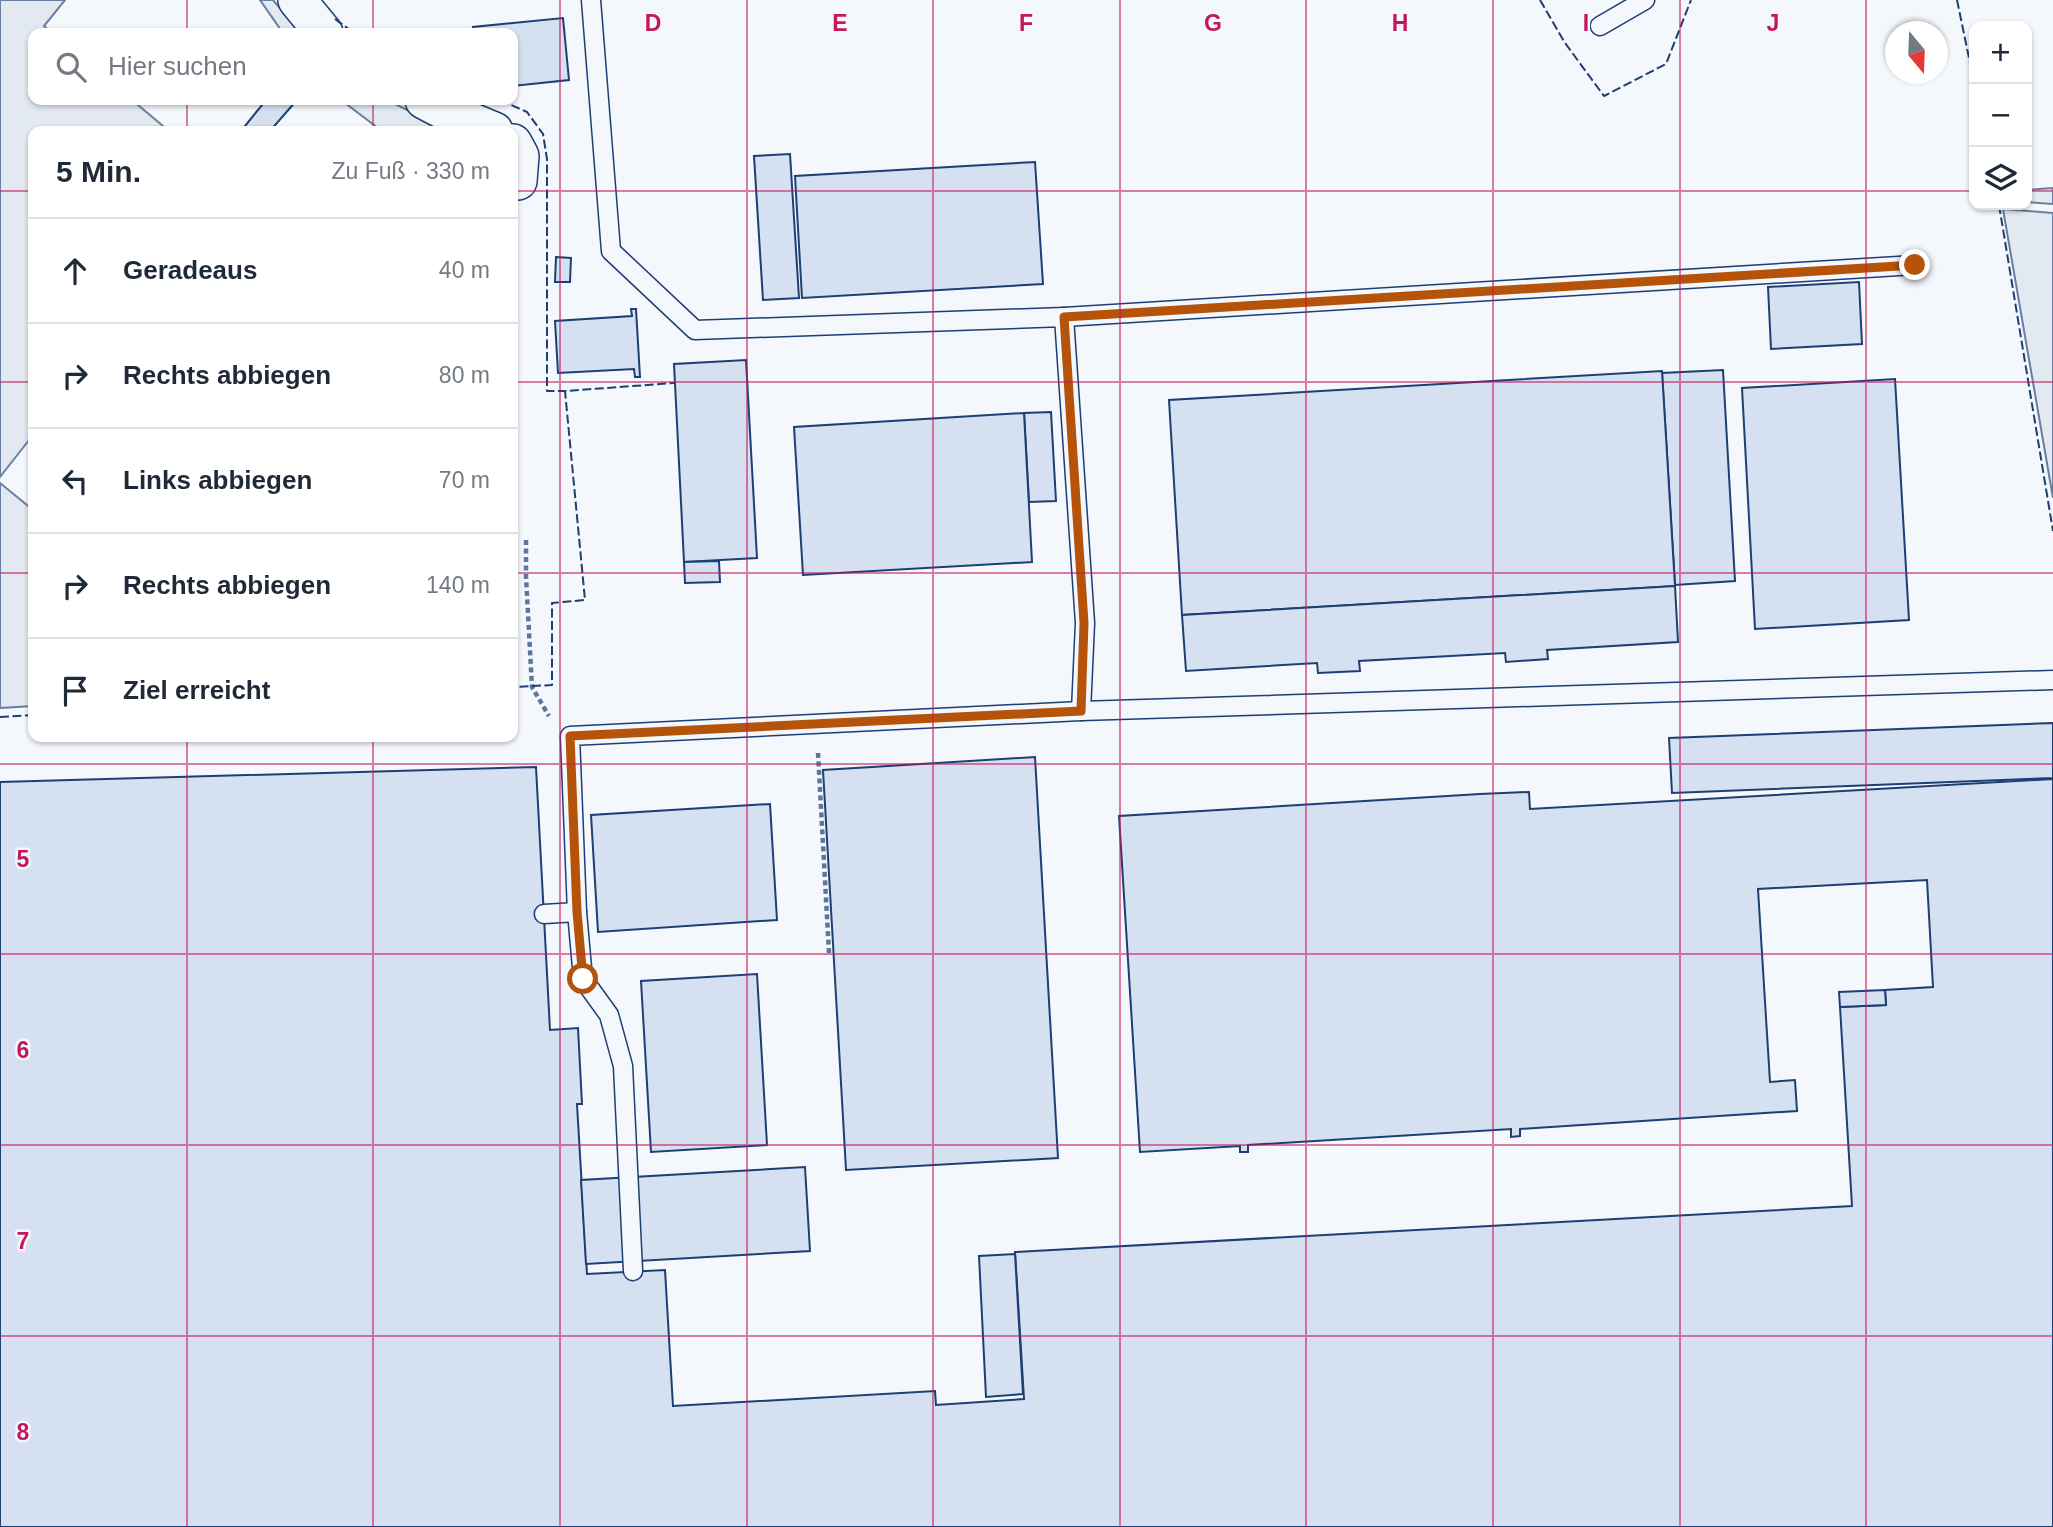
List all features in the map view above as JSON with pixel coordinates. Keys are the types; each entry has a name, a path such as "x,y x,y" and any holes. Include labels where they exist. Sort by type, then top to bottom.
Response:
{"street":[{"path":"297,0 320,28"},
{"path":"433,105 482,126"}],"lane":[{"path":"591,0 611,251 695,330 1064,317 1915,265"},
{"path":"1600,26 1645,0"},
{"path":"1064,317 1084,623 1081,711"},
{"path":"633,1271 623,1066 609,1015 583,979 577,912 570,736 1081,711 2053,680"},
{"path":"544,914 577,912"}],"path":[{"path":"526,540 532,687 550,719 570,736"},
{"path":"816,724 829,953"}],"shaded area":[{"path":"0,0 65,0 44,26 46,28 28,28 28,105 138,105 163,126 28,126 28,441 0,477"},
{"path":"260,0 273,0 297,28 280,28"},
{"path":"348,105 397,105 440,126 375,126"},
{"path":"2053,188 2053,204 2032,202 2032,190"},
{"path":"2003,210 2053,213 2053,498"},
{"path":"0,483 28,506 28,706 0,708"}],"building":[{"path":"563,18 569,80 518,85 518,28 473,27"},
{"path":"262,105 293,105 274,126 245,126"},
{"path":"790,154 799,298 763,300 754,156"},
{"path":"1035,162 1043,284 802,298 795,176"},
{"path":"556,257 571,258 570,282 555,282"},
{"path":"1859,282 1862,344 1771,349 1768,287"},
{"path":"631,309 636,309 640,377 635,377 634,369 558,373 555,321 632,316"},
{"path":"746,360 757,558 684,562 674,364"},
{"path":"1723,370 1735,581 1675,585 1662,373"},
{"path":"1662,371 1675,586 1182,615 1169,400"},
{"path":"1895,379 1909,620 1755,629 1742,388"},
{"path":"1051,412 1056,501 1029,502 1024,413"},
{"path":"1024,413 1032,562 803,575 794,427"},
{"path":"719,561 720,582 685,583 684,562"},
{"path":"1675,586 1678,642 1547,650 1548,659 1506,662 1505,653 1359,661 1360,671 1318,673 1317,663 1186,671 1182,615"},
{"path":"2053,723 2053,778 1672,793 1669,738"},
{"path":"1035,757 1058,1158 846,1170 823,770"},
{"path":"536,767 550,1030 578,1028 582,1104 577,1104 587,1274 665,1270 673,1406 935,1391 936,1405 1024,1399 1015,1252 1852,1206 1840,1007 1886,1005 1885,990 1933,987 1927,880 1758,889 1770,1082 1795,1080 1797,1111 1520,1129 1520,1136 1511,1137 1511,1129 1248,1145 1248,1152 1240,1152 1240,1146 1140,1152 1119,816 1529,792 1530,809 2053,779 2053,1527 0,1527 0,782"},
{"path":"770,804 777,920 598,932 591,815"},
{"path":"757,974 767,1145 651,1152 641,981"},
{"path":"1885,990 1886,1005 1840,1007 1839,992"},
{"path":"805,1167 810,1251 586,1264 581,1180"},
{"path":"1015,1254 1023,1394 986,1397 979,1256"}],"fence":[{"path":"1540,0 1565,43 1604,96 1666,64 1691,0"},
{"path":"1957,0 1969,58"},
{"path":"335,19 347,28"},
{"path":"511,105 527,112 543,134 547,159 547,391 565,391"},
{"path":"2000,210 2053,531"},
{"path":"518,687 552,685 552,603 585,600 565,391 674,383"},
{"path":"0,717 28,715"}],"route":[{"path":"583,979 577,912 570,736 1081,711 1084,623 1064,317 1915,265"}]}
